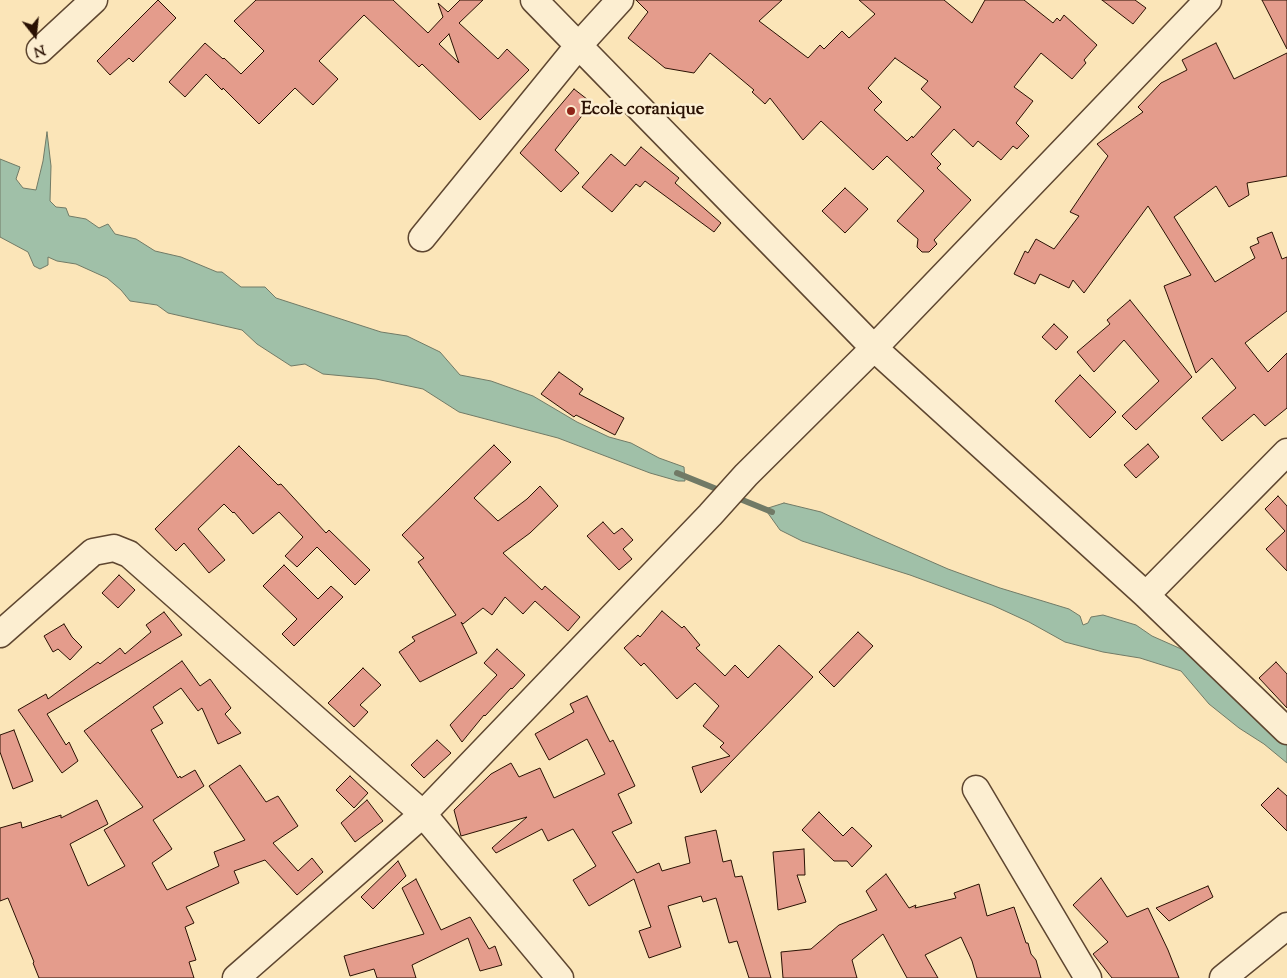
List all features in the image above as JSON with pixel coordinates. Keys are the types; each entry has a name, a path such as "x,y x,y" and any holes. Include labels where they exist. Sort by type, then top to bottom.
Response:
{"street":[{"path":"40,50 94,0"},
{"path":"534,0 874,348 1146,595 1287,731"},
{"path":"422,238 578,45 620,0"},
{"path":"247,975 423,814 710,515 746,475 874,348 1208,0"},
{"path":"1146,595 1287,452"},
{"path":"0,634 93,552 114,548 129,554 423,814 560,978"},
{"path":"976,789 1088,978"},
{"path":"1223,978 1287,926"}],"shaded area":[{"path":"47,132 51,166 50,201 56,207 66,208 69,216 86,219 99,228 108,224 115,234 136,239 155,251 181,257 217,272 222,272 241,287 265,287 276,298 381,332 407,336 440,352 460,375 491,381 533,396 577,422 609,437 631,443 659,458 684,467 685,481 678,481 650,473 558,438 459,412 423,389 376,379 323,374 305,364 291,366 257,344 242,330 168,313 157,305 130,301 107,278 76,264 57,261 48,257 48,265 40,269 34,266 28,252 0,237 0,159 20,167 16,179 23,188 36,190"},
{"path":"784,503 821,512 948,569 1000,588 1069,609 1080,616 1083,625 1088,623 1091,617 1103,615 1136,625 1152,636 1188,652 1287,741 1287,763 1209,704 1181,671 1140,658 1103,652 1065,642 1029,622 992,605 910,575 802,541 780,530 765,509"}],"building":[{"path":"158,0 176,18 133,62 129,58 110,75 97,61"},
{"path":"256,0 393,0 428,33 443,17 438,3 448,12 460,0 483,0 459,23 498,59 507,49 529,70 480,120 422,64 419,67 364,15 319,61 338,79 313,105 295,88 259,124 206,74 185,97 169,82 205,43 241,74 264,51 234,21","holes":["449,34 459,63 439,44"]},
{"path":"636,0 782,0 759,21 808,58 820,45 824,49 842,31 849,38 875,14 859,0 944,0 972,23 985,0 1024,0 1053,23 1057,18 1060,21 1064,15 1097,45 1084,60 1086,63 1072,79 1041,53 1014,87 1033,101 1016,123 1029,136 1017,149 1013,146 1001,160 978,141 973,147 954,129 931,154 941,164 937,168 971,200 934,240 937,244 929,252 922,252 917,247 918,239 897,221 924,191 887,156 873,170 821,121 803,140 770,98 765,104 752,92 754,90 710,53 694,73 665,68 628,38 648,12","holes":["895,58 928,81 921,89 941,107 913,138 912,136 907,141 874,110 882,102 868,88"]},
{"path":"1102,0 1135,0 1146,8 1133,24"},
{"path":"1262,0 1287,0 1287,49"},
{"path":"1216,43 1234,79 1287,53 1287,176 1247,183 1249,195 1229,207 1216,186 1174,217 1215,282 1255,258 1250,247 1259,243 1257,238 1272,232 1282,259 1287,257 1287,311 1245,343 1268,372 1287,353 1287,408 1265,426 1254,414 1222,441 1202,418 1236,388 1212,358 1196,373 1164,286 1191,275 1148,206 1084,293 1073,280 1069,288 1040,274 1035,284 1014,274 1025,251 1028,253 1036,239 1054,249 1079,216 1070,212 1108,156 1097,144 1143,112 1138,107 1161,83 1187,70 1182,60"},
{"path":"574,89 592,103 555,150 579,173 561,192 520,153"},
{"path":"641,147 679,178 675,183 721,223 714,232 645,181 640,187 636,184 612,212 582,187 611,154 625,166"},
{"path":"845,188 868,209 845,233 822,211"},
{"path":"1130,300 1192,377 1136,430 1122,416 1159,381 1124,340 1094,372 1077,352 1110,324 1107,320"},
{"path":"1054,324 1068,337 1056,350 1042,337"},
{"path":"559,372 583,389 579,394 624,418 615,435 576,415 574,417 541,394"},
{"path":"1080,375 1116,412 1090,438 1055,401"},
{"path":"1148,444 1159,457 1136,478 1124,465"},
{"path":"494,445 511,462 474,498 498,521 527,499 540,486 558,506 530,533 503,553 542,590 545,586 580,617 568,631 535,601 523,614 505,597 492,615 483,608 463,624 461,622 477,653 420,682 399,652 415,641 412,637 456,615 418,562 424,558 402,535"},
{"path":"239,446 278,485 281,484 326,533 329,530 370,570 355,585 317,547 297,567 285,556 303,537 279,512 253,534 234,512 224,504 198,529 225,560 209,573 184,543 176,551 155,529"},
{"path":"1278,496 1287,506 1287,571 1266,549 1285,531 1265,509"},
{"path":"603,522 614,534 622,528 633,540 623,549 632,559 619,570 587,536"},
{"path":"284,565 318,599 331,586 343,597 294,646 282,634 297,619 263,586"},
{"path":"119,575 135,590 118,608 102,593"},
{"path":"662,611 682,628 684,626 700,645 696,648 725,676 735,665 748,678 779,645 813,677 701,793 692,767 730,756 720,747 724,743 703,726 719,706 695,683 677,699 644,663 641,666 624,648 638,635 640,637"},
{"path":"164,612 182,635 47,714 66,745 69,742 78,761 62,773 18,710 46,694 48,699 120,648 125,654 151,632 146,625"},
{"path":"64,624 72,637 82,647 70,660 58,649 53,652 44,636"},
{"path":"858,632 873,646 834,687 819,672"},
{"path":"497,649 525,675 484,715 462,742 450,725 497,675 484,663"},
{"path":"182,661 200,686 210,679 231,708 225,714 241,733 218,744 202,708 198,711 181,688 153,707 163,723 151,730 178,778 195,770 204,786 153,820 172,849 152,863 167,890 219,866 214,852 245,840 209,786 240,765 266,802 278,796 298,826 273,843 298,871 312,858 323,872 297,895 265,860 234,871 239,883 186,907 194,923 185,927 196,960 189,962 194,978 39,978 8,898 0,901 0,828 21,822 22,828 61,815 61,818 97,800 108,824 70,844 88,886 125,866 104,830 143,807 84,731"},
{"path":"1276,662 1287,674 1287,708 1259,678"},
{"path":"363,668 381,685 360,705 368,712 354,727 328,703"},
{"path":"587,696 610,742 613,740 635,786 618,794 632,823 612,832 637,873 659,863 662,871 690,863 685,837 716,830 723,862 731,860 735,877 742,876 771,978 749,978 737,941 729,943 716,898 703,902 701,896 668,906 681,947 649,958 639,931 651,927 634,879 589,906 573,880 596,866 573,829 548,841 542,829 496,853 492,848 527,817 461,836 454,810 491,774 511,763 519,777 540,768 554,798 605,774 587,739 549,760 535,734 574,712 570,704"},
{"path":"14,730 33,781 13,789 0,752 0,735"},
{"path":"437,740 451,753 424,778 411,765"},
{"path":"350,776 368,793 354,808 336,790"},
{"path":"1278,788 1287,796 1287,831 1261,805"},
{"path":"367,800 383,821 355,842 341,823"},
{"path":"819,812 843,836 852,827 872,846 852,867 847,861 834,861 802,830"},
{"path":"804,849 805,875 797,875 806,902 778,910 773,852"},
{"path":"398,861 406,876 373,909 361,897"},
{"path":"886,874 909,908 956,898 954,893 979,884 987,916 1014,907 1026,943 1028,943 1031,954 1036,960 1041,978 977,978 972,961 961,937 925,955 938,978 907,978 883,934 852,960 857,978 783,978 781,952 811,949 839,925 877,910 866,891"},
{"path":"1101,878 1127,917 1148,908 1179,978 1112,978 1093,954 1108,942 1073,905"},
{"path":"416,879 441,930 470,917 489,949 495,946 502,965 480,971 468,938 412,965 416,978 377,978 374,969 350,976 344,956 424,934 402,888"},
{"path":"1208,886 1213,897 1169,921 1156,908"}],"waterway":[{"path":"677,473 724,492"},
{"path":"735,497 772,512"}],"place":[{"name":"Ecole coranique","path":"571,111"}]}
